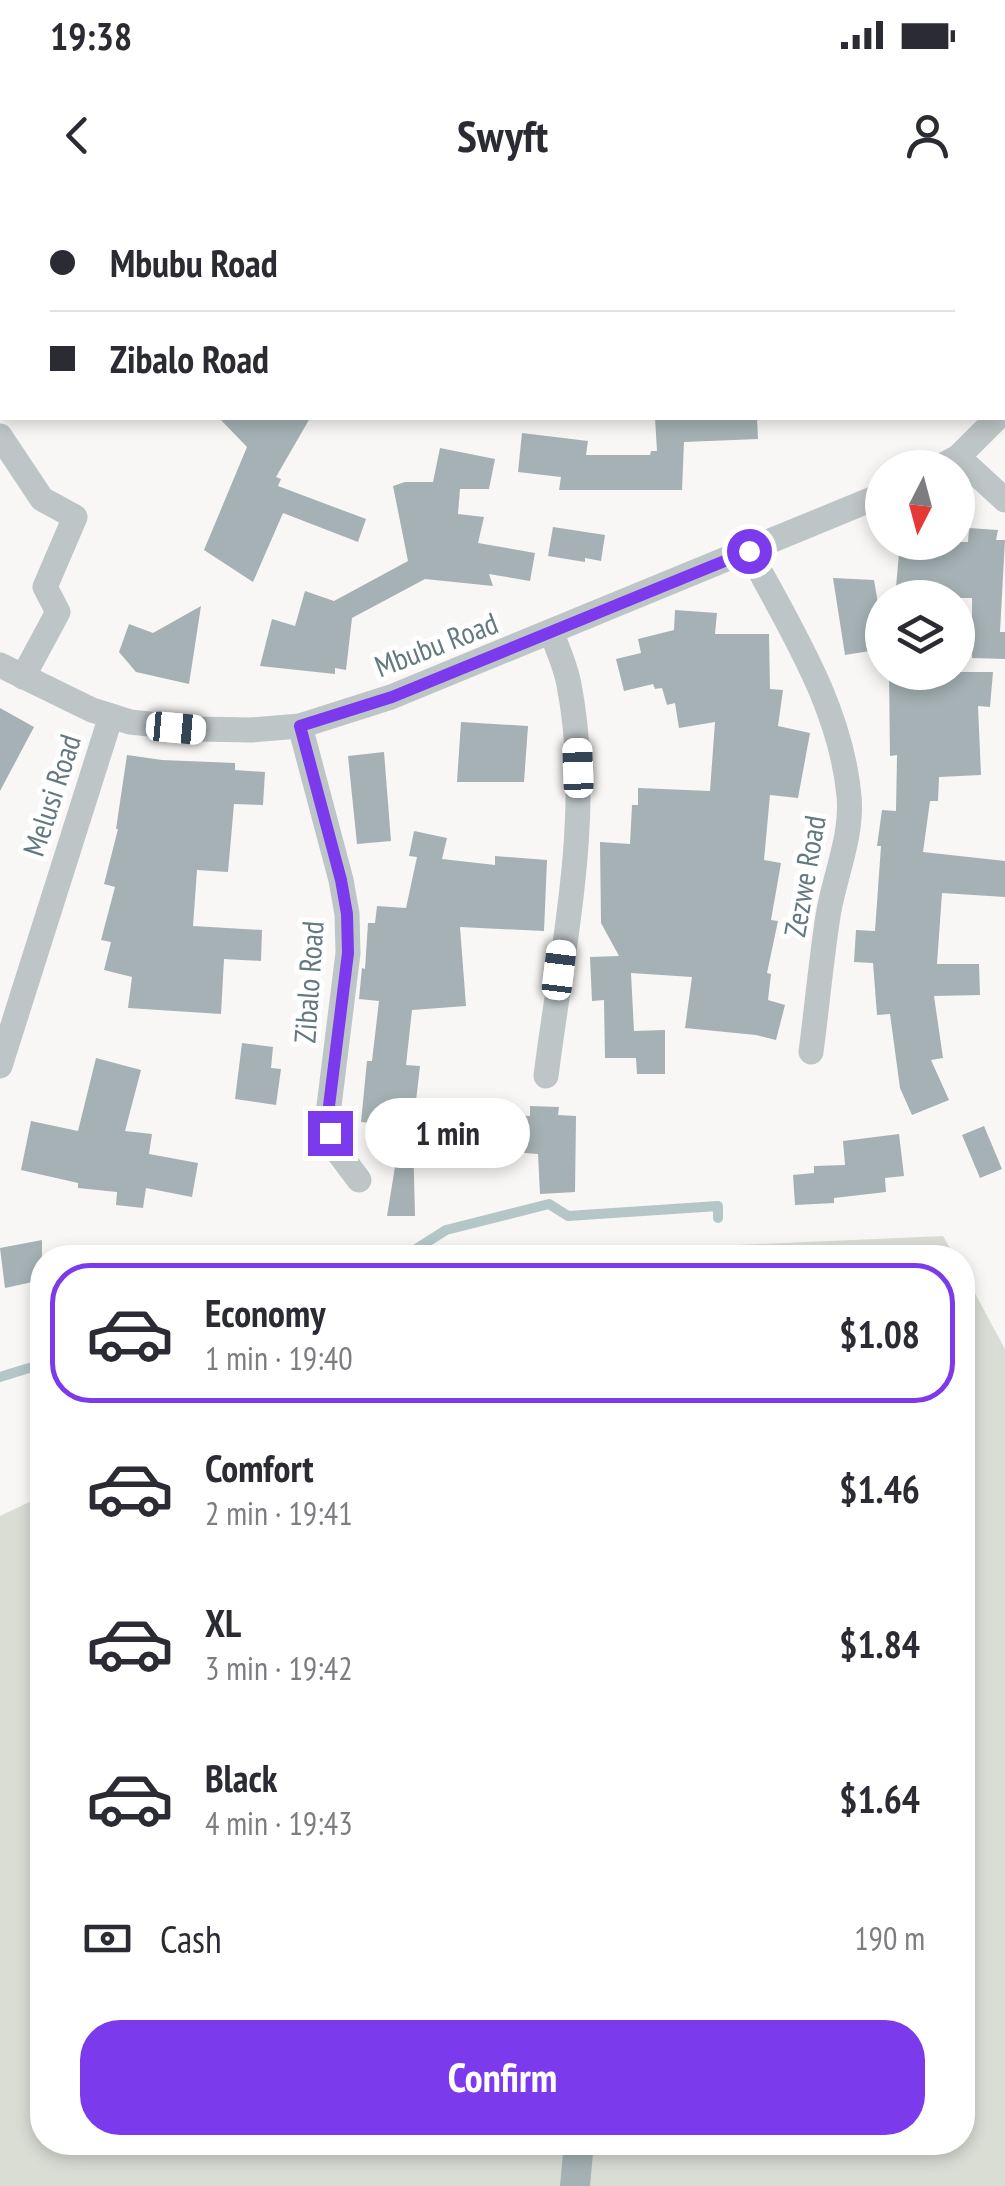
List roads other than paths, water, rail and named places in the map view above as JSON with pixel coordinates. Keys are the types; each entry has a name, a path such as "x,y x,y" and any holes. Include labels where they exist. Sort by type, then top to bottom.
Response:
{"street":[{"path":"961,450 995,420"},
{"path":"0,436 42,498 75,516 45,587 58,612 11,671"},
{"path":"975,480 1005,500"},
{"name":"Mbubu Road","path":"11,671 111,716 154,726 251,730 300,726 392,697 552,634 865,502"},
{"name":"Zezwe Road","path":"749,551 808,662 834,724 850,799 847,831 828,914 811,1052"},
{"path":"546,1076 579,792 569,681 552,634"},
{"name":"Melusi Road","path":"0,1066 111,716"},
{"name":"Zibalo Road","path":"300,726 347,914 348,953 328,1114 334,1148 358,1180"}],"waterway":[{"path":"422,1245 446,1230 549,1204 568,1216 718,1206 718,1218"},
{"path":"0,1377 30,1368"}]}
